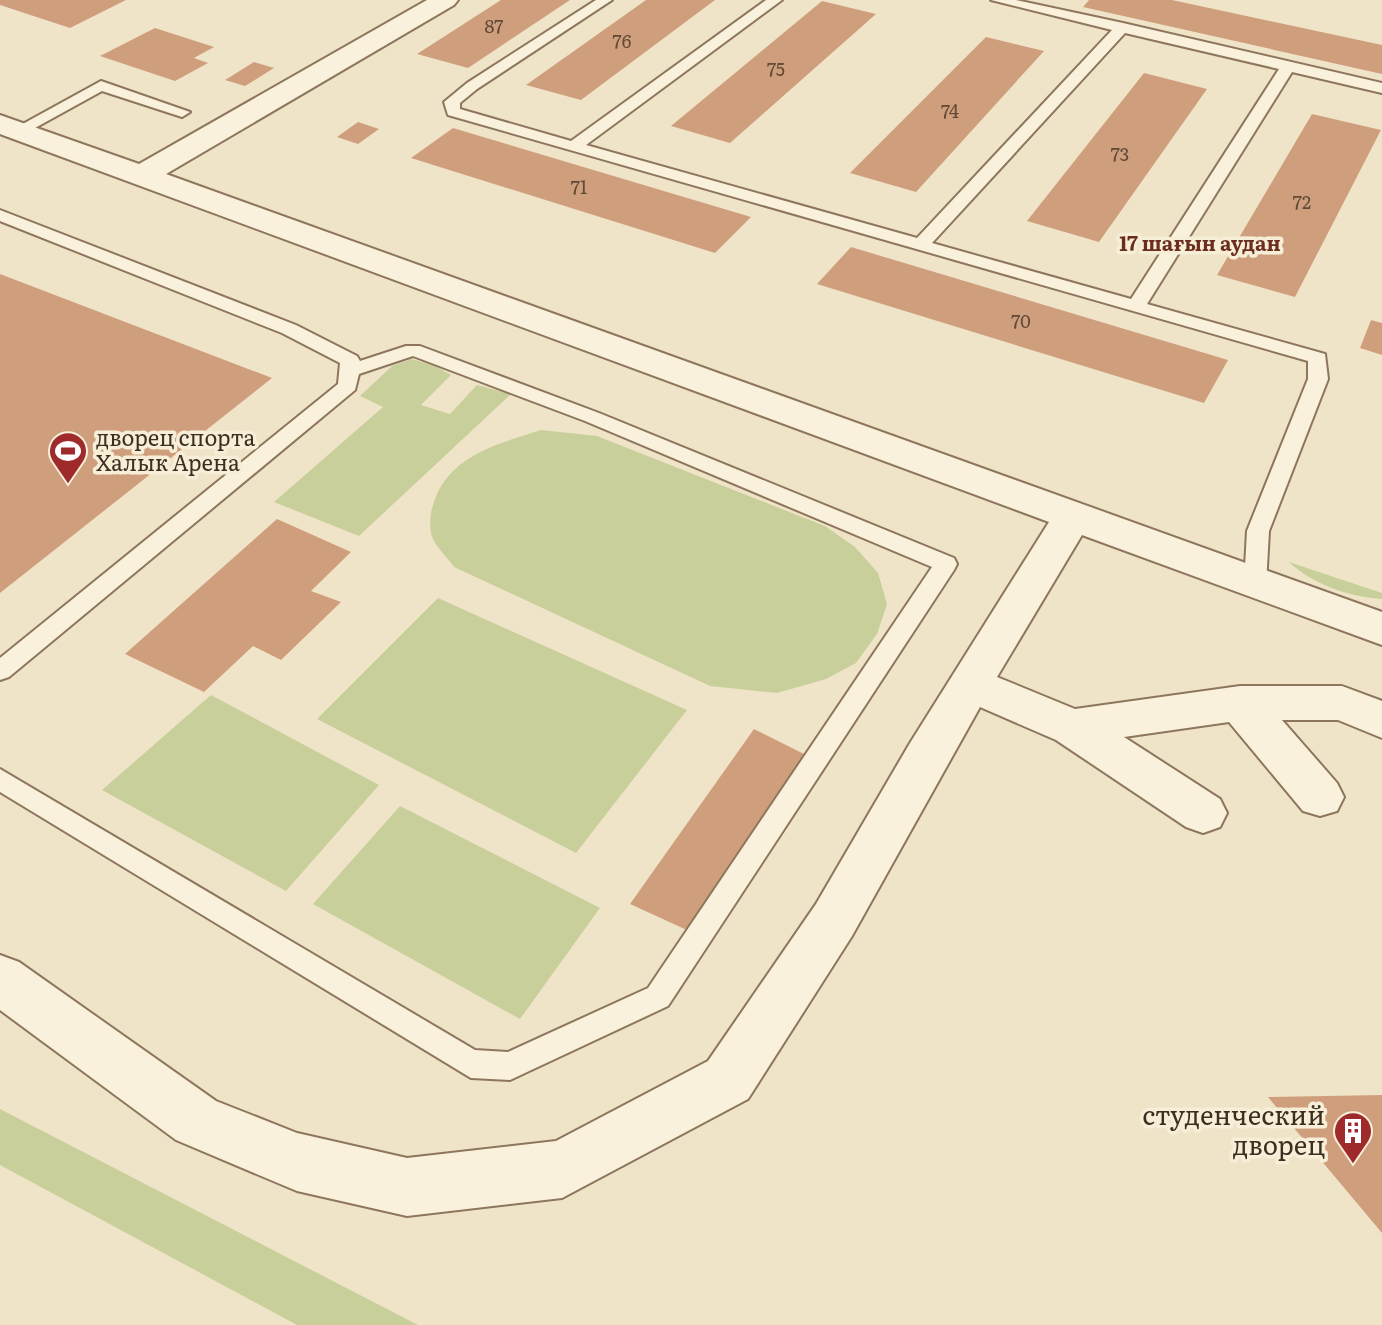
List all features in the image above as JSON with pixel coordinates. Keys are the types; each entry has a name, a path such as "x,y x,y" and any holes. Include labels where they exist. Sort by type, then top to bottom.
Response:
{"street":[{"path":"141,176 445,0"},
{"path":"9,128 1382,629"},
{"path":"0,979 196,1121 297,1162 407,1187 562,1169 728,1080 834,920 926,756 1072,518"},
{"path":"970,684 1072,727 1203,813"},
{"path":"1072,727 1240,703 1342,703 1382,720"},
{"path":"1240,703 1320,797"}],"lane":[{"path":"605,0 452,102 453,112 577,144 1318,358 1318,379 1258,531 1255,585"},
{"path":"577,144 775,0"},
{"path":"998,0 1382,88"},
{"path":"920,245 1123,27"},
{"path":"1137,305 1287,68"},
{"path":"9,128 101,86 182,112"},
{"path":"0,215 289,329 350,360 348,386 0,671"},
{"path":"0,779 471,1064 510,1066 658,997 946,564 592,417 413,350 349,371"}],"green space":[{"path":"412,359 451,375 421,405 450,414 477,385 511,394 359,536 274,502 383,407 360,396 392,366"},
{"path":"541,430 597,436 825,526 855,547 878,573 887,604 877,634 856,663 826,679 777,693 710,686 454,567 436,545 431,533 431,512 440,488 462,463 476,454"},
{"path":"1289,562 1382,593 1382,599 1332,588 1309,577"},
{"path":"438,598 687,710 576,853 317,719"},
{"path":"211,695 379,785 286,891 102,790"},
{"path":"400,806 600,908 520,1019 313,904"},
{"path":"0,1109 418,1325 297,1325 0,1165"}],"building":[{"path":"0,0 126,0 70,28 0,5"},
{"path":"501,0 570,0 468,68 417,54"},
{"path":"646,0 715,0 581,100 526,85"},
{"path":"1089,0 1172,0 1382,45 1382,74 1083,7"},
{"path":"822,1 876,14 730,143 671,126"},
{"path":"155,28 214,47 194,58 208,63 175,81 100,56"},
{"path":"986,37 1044,51 916,192 850,173"},
{"path":"254,62 274,68 245,86 225,80"},
{"path":"1144,73 1207,89 1099,242 1027,221"},
{"path":"1312,114 1381,130 1295,297 1217,275"},
{"path":"358,122 379,129 358,144 337,137"},
{"path":"453,128 751,217 715,253 411,158"},
{"path":"851,247 1228,360 1204,403 817,284"},
{"name":"дворец спорта Халык Арена","path":"0,274 272,378 0,593"},
{"path":"1371,320 1382,323 1382,355 1360,348"},
{"path":"277,519 351,552 311,591 341,602 281,660 253,646 204,692 125,654"},
{"path":"754,729 806,755 689,931 630,904"},
{"name":"студенческий дворец","path":"1382,1095 1382,1233 1268,1097"}],"place":[{"name":"дворец спорта Халык Арена","path":"68,485"},
{"name":"студенческий дворец","path":"1353,1165"}],"district":[{"name":"17 шағын аудан","path":"1200,244"}]}
